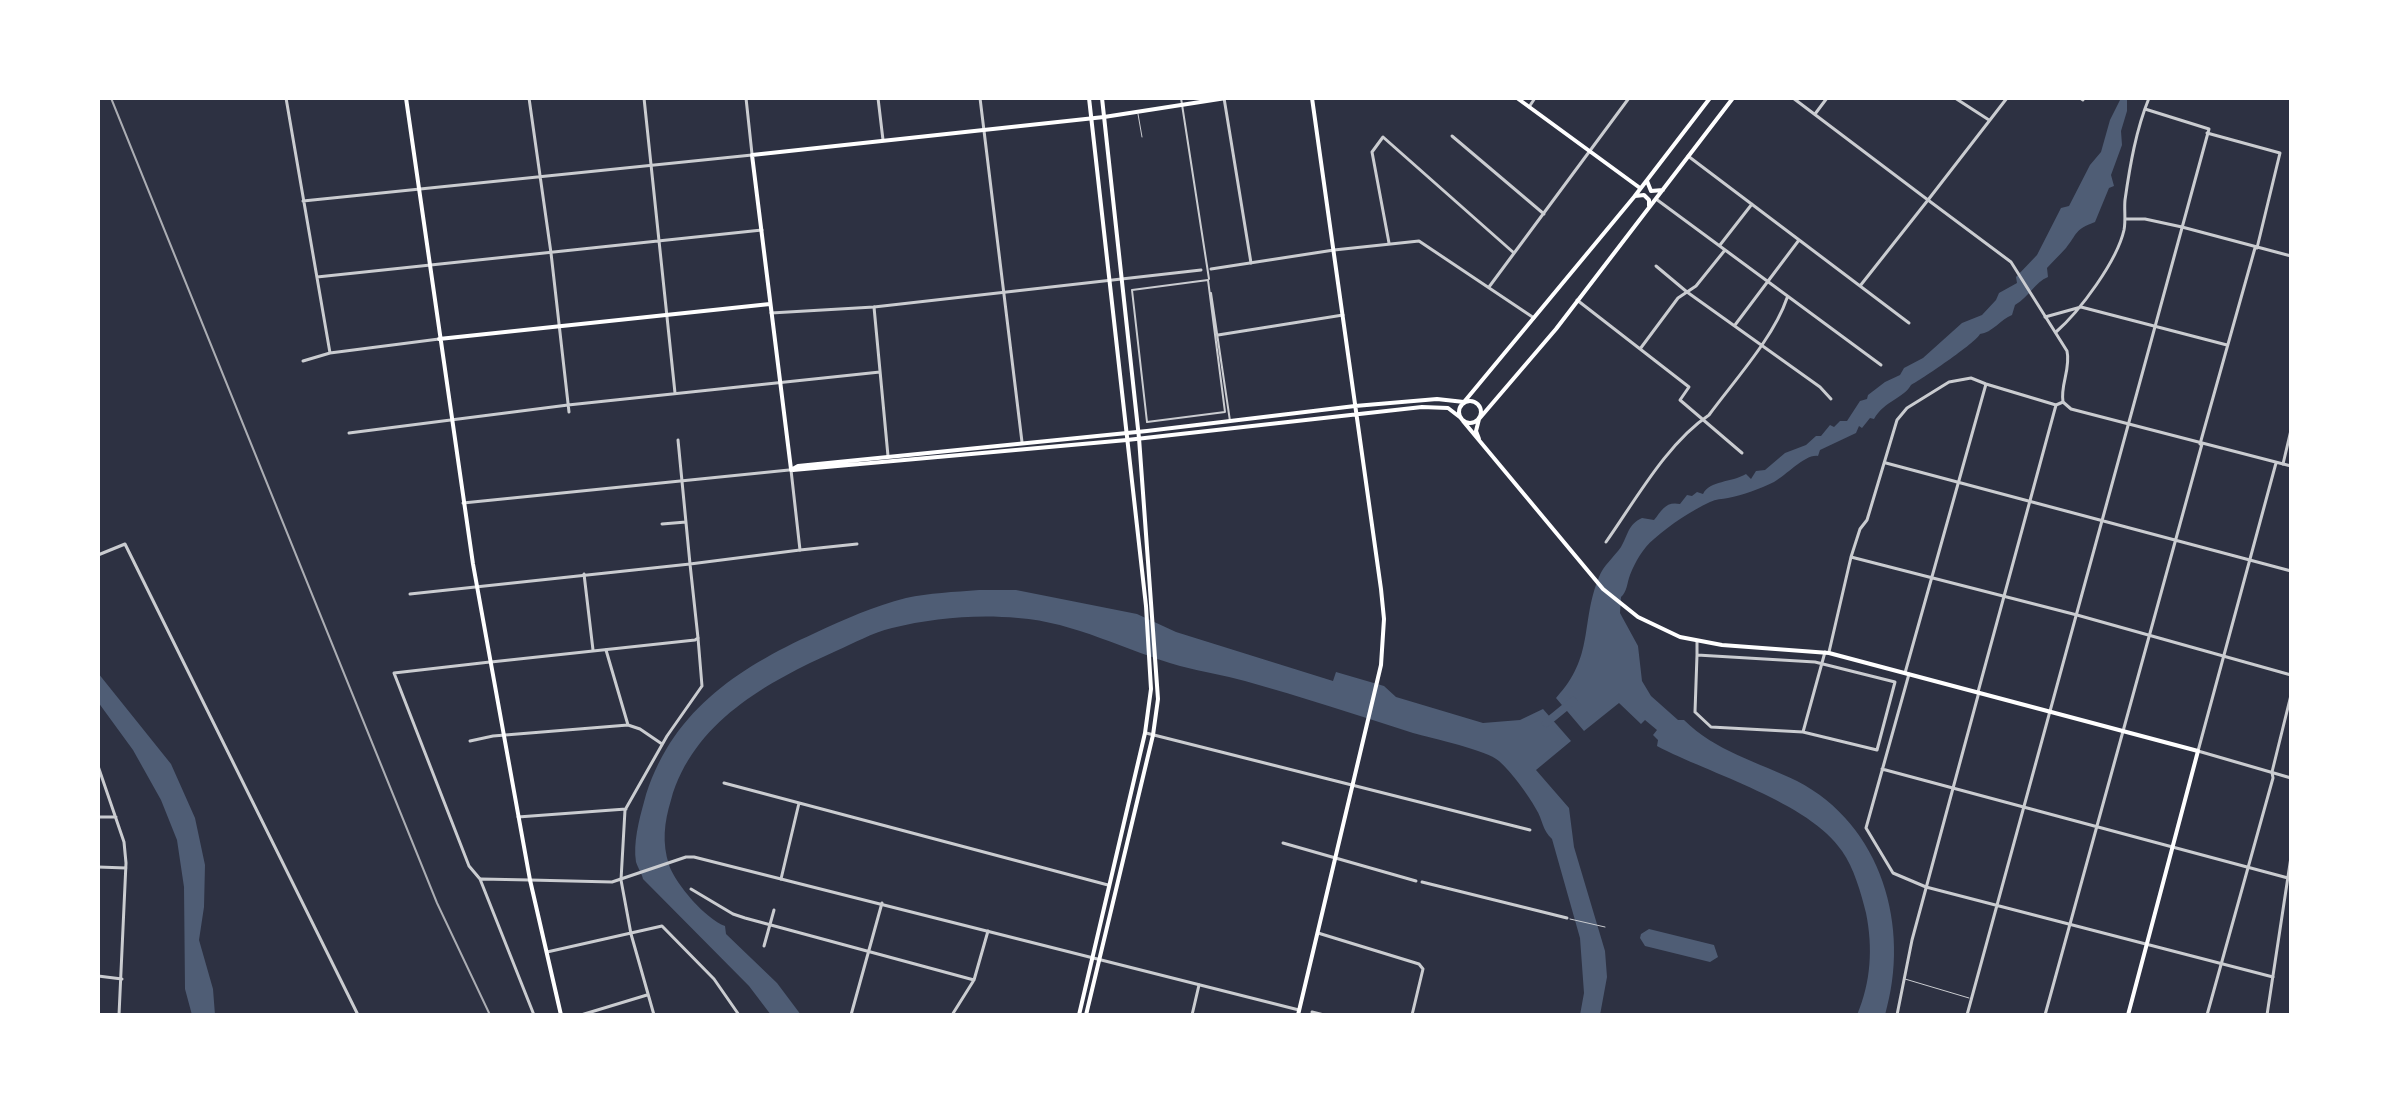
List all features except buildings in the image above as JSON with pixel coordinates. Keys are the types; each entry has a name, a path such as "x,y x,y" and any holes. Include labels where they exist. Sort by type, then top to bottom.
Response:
{"main road":[{"path":"406,98 476,586 530,880 561,1015"},
{"path":"1086,1015 1108,885 1150,704 1146,606 1089,98"},
{"path":"1079,1015 1097,959 1153,735 1158,699 1139,438 1102,98"},
{"path":"791,470 752,155 1104,117 1225,98"},
{"path":"1299,1012 1368,723 1377,681 1384,619 1312,98"},
{"path":"1517,98 1640,188"},
{"path":"1462,419 1459,409 1464,402 1634,197 1710,98"},
{"path":"1462,419 1473,423 1479,419 1649,208 1658,201 1663,190 1733,98"},
{"path":"1648,179 1647,186 1651,191 1663,190"},
{"path":"1634,197 1644,195 1649,200 1649,208"},
{"path":"439,339 770,304"},
{"path":"791,470 798,466 1426,399 1472,400 1478,403 1482,412 1476,431 1481,445"},
{"path":"791,470 1127,440 1440,407 1451,410 1462,419 1621,606 1667,632 1697,641 1827,652 2198,751 2128,1015"},
{"path":"1022,442 1023,449"}],"street":[{"path":"288,98 330,353"},
{"path":"529,98 569,412"},
{"path":"644,98 676,394"},
{"path":"303,201 752,155 746,98"},
{"path":"878,98 883,140"},
{"path":"980,98 1022,442"},
{"path":"1181,98 1230,422"},
{"path":"1225,98 1251,263"},
{"path":"1529,107 1535,98"},
{"path":"1489,287 1629,98"},
{"path":"1793,98 2011,262 2065,346 2069,360 2062,393 2063,402 2071,409 2291,466"},
{"path":"1815,114 1827,98"},
{"path":"1955,98 1989,120"},
{"path":"1860,286 2007,98"},
{"path":"2056,332 2081,307 2118,248 2126,219 2126,196 2140,120 2149,98"},
{"path":"2045,1015 2280,153 2145,109"},
{"path":"1967,1015 2208,131"},
{"path":"1452,136 1544,214"},
{"path":"1389,243 1372,152 1383,137 1514,253"},
{"path":"1688,156 1909,323"},
{"path":"1658,201 1881,365"},
{"path":"1719,246 1752,204"},
{"path":"2126,219 2145,219 2182,227 2291,256"},
{"path":"317,277 762,230"},
{"path":"1735,325 1799,240"},
{"path":"1211,269 1389,243 1422,243 1534,318"},
{"path":"1640,349 1678,298 1696,286 1725,250"},
{"path":"1656,266 1687,292 1820,387 1831,399"},
{"path":"771,313 874,307 1201,270"},
{"path":"1208,280 1225,412 1147,422 1132,290 1208,280"},
{"path":"1606,542 1656,470 1696,423 1709,415 1761,343 1787,298"},
{"path":"1577,300 1689,387 1680,400 1742,453"},
{"path":"874,307 888,456"},
{"path":"2045,317 2081,307 2227,345"},
{"path":"1218,335 1343,315"},
{"path":"303,361 330,353 439,339"},
{"path":"349,433 568,405 880,372"},
{"path":"1803,732 1851,557 1886,463 1897,420 1907,408 1949,382 1971,378 2056,405 2063,402"},
{"path":"1986,384 1866,828 1890,869 1901,878 2273,977"},
{"path":"1897,1015 1912,940 2056,405"},
{"path":"2283,464 2291,430"},
{"path":"654,1015 631,934 621,880 626,809 662,744 702,686 678,440"},
{"path":"1886,463 2291,571"},
{"path":"2276,463 2198,751 2291,778"},
{"path":"463,503 791,470 800,550"},
{"path":"662,524 686,522"},
{"path":"98,555 125,544 358,1015"},
{"path":"410,594 857,544"},
{"path":"1851,557 2077,615 2291,675"},
{"path":"584,574 593,651"},
{"path":"534,1015 480,879 469,866 394,673 684,643 698,638"},
{"path":"1697,641 1695,712 1711,727 1803,732 1886,754"},
{"path":"606,650 628,725"},
{"path":"1697,655 1822,663 1895,682 1877,750"},
{"path":"2207,1015 2273,778 2291,695"},
{"path":"470,741 503,735 628,725 662,744"},
{"path":"1145,733 1530,830"},
{"path":"98,766 124,842 126,868 119,1015"},
{"path":"1882,769 2288,878"},
{"path":"724,783 1108,885"},
{"path":"781,879 799,803"},
{"path":"518,817 626,809"},
{"path":"98,817 116,817"},
{"path":"1283,843 1335,860 1567,918"},
{"path":"480,879 602,883 621,880 686,857 701,858 1299,1012"},
{"path":"2267,1015 2291,857"},
{"path":"98,867 126,868"},
{"path":"691,889 733,914 974,980"},
{"path":"851,1015 882,903"},
{"path":"764,946 774,910"},
{"path":"546,952 662,926 714,979 739,1015"},
{"path":"952,1015 974,980 988,931"},
{"path":"1318,933 1419,964 1423,969 1412,1015"},
{"path":"98,976 122,979"},
{"path":"1192,1015 1199,985"},
{"path":"581,1015 647,995"},
{"path":"1312,1012 1324,1015"}],"lane":[{"path":"1138,112 1142,137"},
{"path":"1567,918 1605,927"},
{"path":"1905,979 1972,998"}],"water":[{"path":"2121,98 2127,98 2127,111 2121,131 2122,145 2111,175 2114,186 2109,188 2095,222 2077,232 2047,268 2048,277 2015,305 2012,315 1980,334 1959,353 1911,385 1874,419 1870,418 1862,428 1859,426 1856,433 1820,450 1818,456 1802,462 1774,482 1712,501 1674,523 1643,551 1621,597 1620,613 1638,646 1642,681 1651,696 1678,720 1684,720 1709,740 1797,781 1826,800 1850,824 1869,851 1883,882 1891,914 1894,948 1892,981 1885,1015 1857,1015 1868,977 1870,952 1866,913 1850,865 1827,834 1783,804 1657,746 1658,740 1653,735 1657,730 1645,720 1641,724 1619,703 1584,731 1556,698 1568,683 1582,653 1599,577 1634,523 1642,518 1654,520 1668,505 1680,504 1687,495 1703,494 1716,484 1746,474 1751,479 1756,471 1765,470 1785,453 1821,436 1830,425 1834,427 1840,421 1847,421 1860,401 1900,375 1904,368 1923,358 1962,323 1982,315 1999,293 2017,283 2016,277 2037,255 2061,208 2069,206 2090,165 2101,152 2110,120"},
{"path":"1016,590 1137,614 1176,632 1333,681 1336,672 1384,686 1396,697 1483,723 1520,720 1543,709 1571,741 1536,770 1569,808 1574,847 1605,951 1607,977 1600,1015 1580,1015 1584,993 1580,938 1552,839 1528,796 1493,757 1245,681 1160,660 1060,625 987,616 939,619 892,628 870,635 784,676 736,708 715,727 696,748 682,772 665,825 669,865 692,900 725,926 726,934 777,983 801,1015 771,1015 749,986 643,879 636,862 636,839 655,771 688,719 709,698 758,662 826,628 882,605 924,595"},
{"path":"98,673 171,764 195,818 205,865 199,940 213,989 215,1015 192,1015 185,989 184,887 177,840 161,800 133,750 98,702"},
{"path":"1649,929 1714,945 1718,957 1710,962 1645,946 1640,938"}],"waterway":[{"path":"1546,723 1573,701"}],"railway":[{"path":"111,98 437,903 490,1015"}]}
